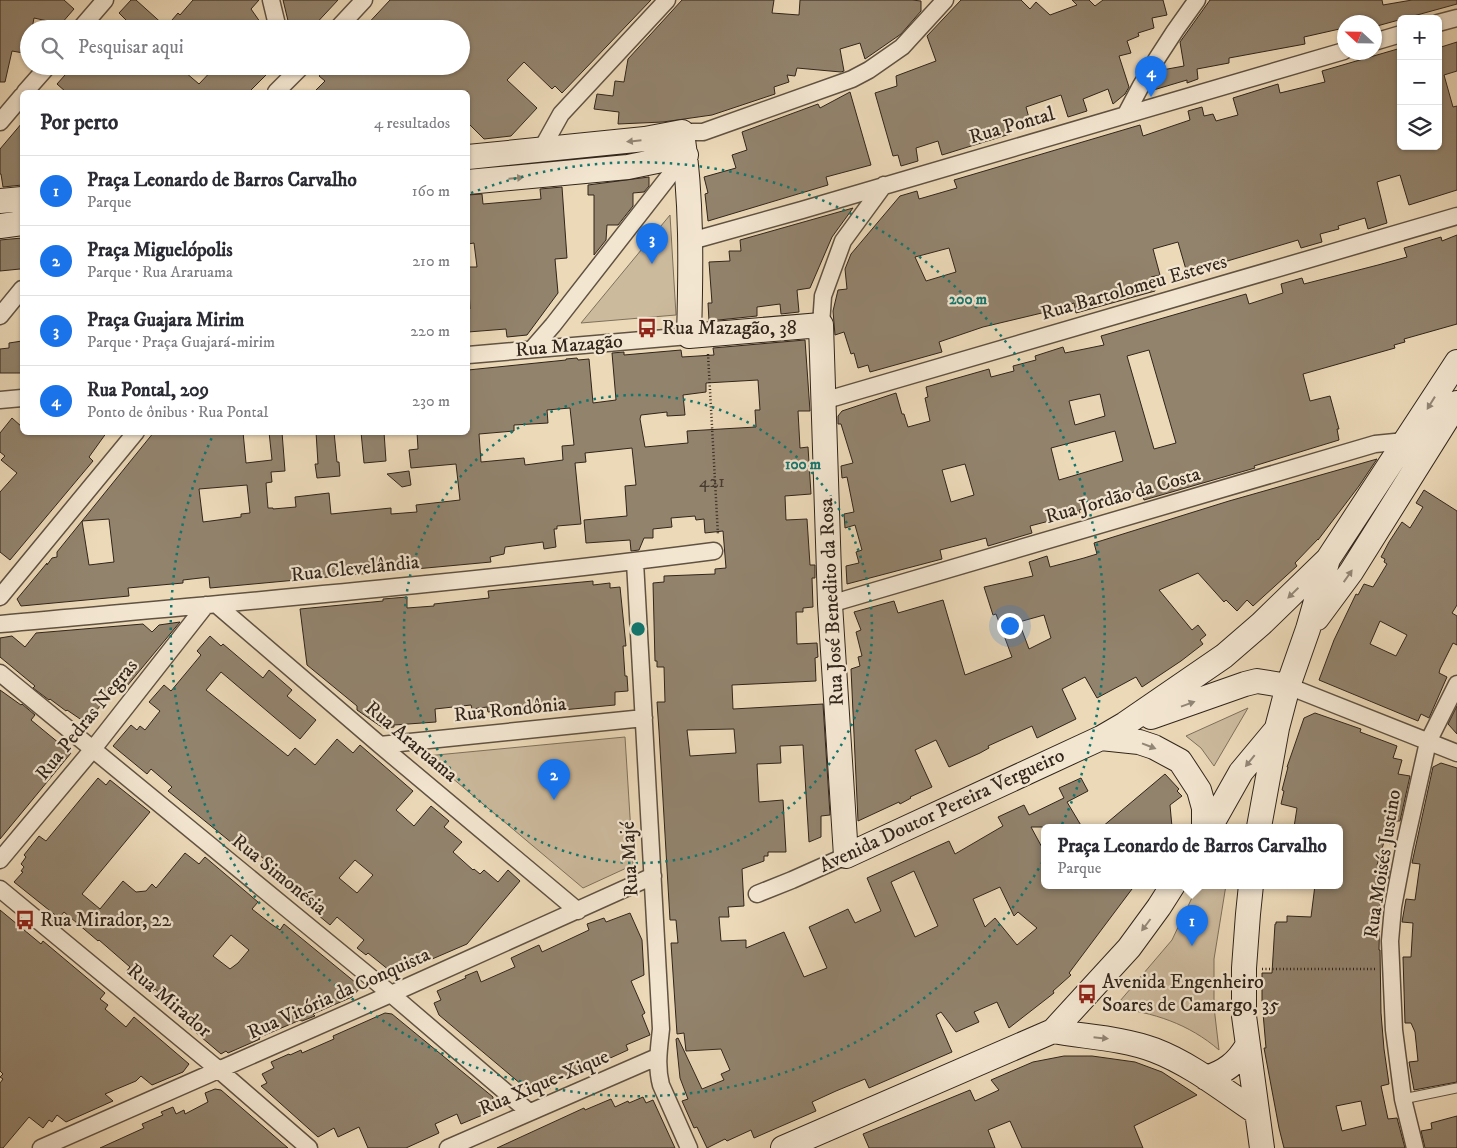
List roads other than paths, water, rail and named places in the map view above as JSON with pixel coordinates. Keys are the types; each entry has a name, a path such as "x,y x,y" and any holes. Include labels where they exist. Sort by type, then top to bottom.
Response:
{"street":[{"path":"88,20 105,0"},
{"path":"271,0 276,20"},
{"path":"345,20 364,0"},
{"path":"541,150 561,114 668,0"},
{"path":"470,157 645,140 693,132 852,78 869,70 902,47 945,0"},
{"path":"1126,114 1138,90 1172,34 1196,0"},
{"path":"1442,22 1457,18"},
{"path":"1382,40 1397,35"},
{"name":"Rua Pontal","path":"691,241 1337,52"},
{"path":"27,90 40,75"},
{"path":"277,90 287,75"},
{"path":"0,122 20,98"},
{"path":"693,132 686,155 698,335"},
{"path":"470,182 628,167 686,155"},
{"path":"533,348 686,155"},
{"name":"Rua José Benedito da Rosa","path":"846,856 830,604 821,325 822,296 843,241 884,185"},
{"path":"0,201 20,199"},
{"name":"Rua Bartolomeu Esteves","path":"823,401 1457,216"},
{"path":"0,226 20,223"},
{"path":"0,316 20,291"},
{"name":"Rua Mazagão","path":"470,355 821,325"},
{"name":"Avenida Doutor Pereira Vergueiro","path":"757,894 846,856 1101,738 1125,724 1224,656 1261,624 1328,559 1457,362"},
{"path":"0,400 20,398"},
{"name":"Avenida Doutor Pereira Vergueiro","path":"1308,629 1350,572 1457,403"},
{"path":"0,597 134,435"},
{"name":"Rua Jordão da Costa","path":"830,604 1375,444 1405,442 1427,451"},
{"name":"Rua Clevelândia","path":"0,624 212,605 634,562 714,551"},
{"name":"Avenida Doutor Pereira Vergueiro","path":"1125,724 1144,720 1256,681 1288,686 1308,629 1328,559"},
{"name":"Rua Majé","path":"634,562 661,1029 658,1075 689,1148"},
{"name":"Rua Araruama","path":"212,605 578,911"},
{"name":"Rua Pedras Negras","path":"0,860 212,605"},
{"name":"Rua Simonésia","path":"0,673 391,994 530,1112"},
{"name":"Rua Moisés Justino","path":"1414,1148 1403,1100 1394,1030 1390,940 1393,907 1413,803 1428,742 1457,684"},
{"path":"1260,823 1277,728 1288,686 1457,753"},
{"name":"Rua Rondônia","path":"380,745 644,718"},
{"path":"1212,824 1241,772 1277,728"},
{"path":"1101,738 1139,742 1154,747 1180,761 1199,790 1204,808 1204,824"},
{"path":"1227,798 1240,794 1249,797 1254,803 1260,823"},
{"name":"Rua Vitória da Conquista","path":"41,1148 578,911 653,876"},
{"name":"Rua Mirador","path":"0,889 219,1070 309,1148"},
{"path":"783,1148 1053,1031 1129,948 1171,889"},
{"path":"1251,889 1244,968 1244,1016 1262,1148"},
{"path":"1053,1031 1114,1040 1154,1050 1197,1071 1256,1112"},
{"path":"1206,1078 1230,1067 1237,1061 1247,1046"},
{"name":"Rua Xique-Xique","path":"448,1148 658,1058"}],"lane":[{"path":"1403,1100 1457,1088"}],"place":[{"name":"Rua Pontal, 209","path":"1151,97"},
{"name":"Praça Guajara Mirim","path":"652,264"},
{"name":"Rua Mazagão, 38","path":"647,328"},
{"name":"Praça Miguelópolis","path":"554,800"},
{"name":"Rua Mirador, 22","path":"25,920"},
{"name":"Praça Leonardo de Barros Carvalho","path":"1192,946"},
{"name":"Avenida Engenheiro Soares de Camargo, 35","path":"1087,994"}]}
